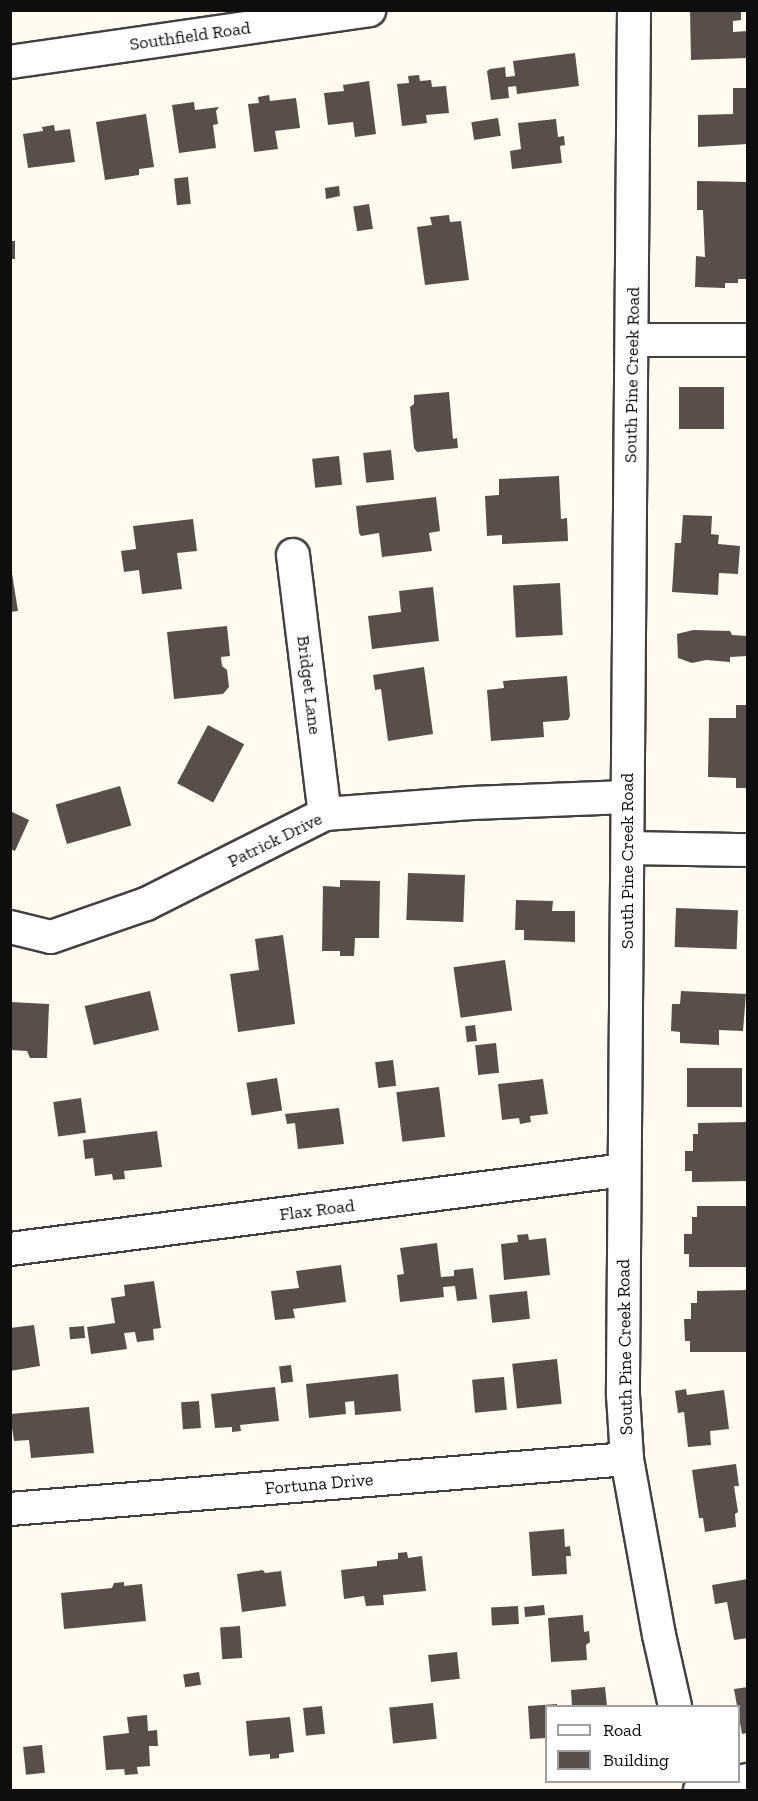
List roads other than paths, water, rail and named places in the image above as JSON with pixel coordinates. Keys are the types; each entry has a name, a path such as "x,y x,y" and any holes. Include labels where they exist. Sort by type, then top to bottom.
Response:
{"street":[{"name":"Southfield Road","path":"10,62 369,10"},
{"name":"South Pine Creek Road","path":"634,10 623,1395 627,1459 659,1635 675,1705"},
{"path":"632,340 747,340"},
{"name":"Bridget Lane","path":"293,555 325,814"},
{"name":"Patrick Drive","path":"10,927 51,937 146,904 325,814 472,803 627,797"},
{"path":"628,848 747,850"},
{"name":"Flax Road","path":"10,1249 624,1170"},
{"name":"Fortuna Drive","path":"10,1509 627,1459"},
{"path":"700,1791 734,1783"}]}
